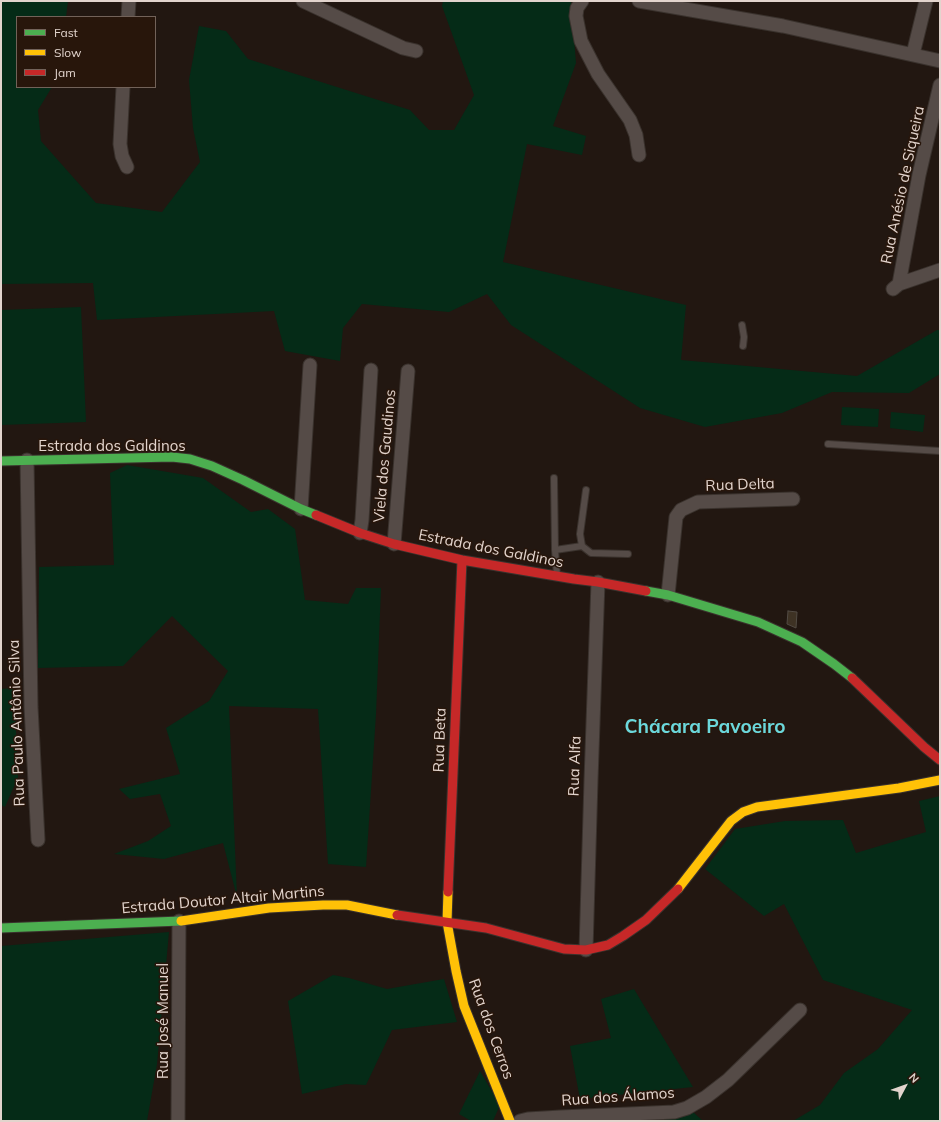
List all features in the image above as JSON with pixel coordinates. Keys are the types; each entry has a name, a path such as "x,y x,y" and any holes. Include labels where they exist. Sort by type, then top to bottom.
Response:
{"street":[{"path":"128,16 129,1"},
{"path":"303,1 403,48 416,51"},
{"path":"582,1 577,8 576,16 581,41 598,74 630,120 636,135 639,154"},
{"path":"639,1 783,26 940,60"},
{"path":"913,54 926,1"},
{"name":"Rua Anésio de Siqueira","path":"940,85 919,175 896,286 940,270"},
{"path":"123,88 120,144 122,156 127,167"},
{"path":"301,509 310,365"},
{"path":"360,533 371,370"},
{"name":"Viela dos Gaudinos","path":"394,544 408,370"},
{"name":"Estrada dos Galdinos","path":"1,461 172,457 190,459 212,466 301,509 360,533 394,544 462,560 668,595 758,622 802,642 834,664 857,682 924,747 940,760"},
{"name":"Rua Paulo Antônio Silva","path":"27,460 31,707 38,840"},
{"name":"Rua Delta","path":"668,595 676,517 680,510 698,502 793,498"},
{"name":"Rua Beta","path":"447,922 462,560"},
{"name":"Rua Alfa","path":"586,950 598,582"},
{"name":"Estrada Doutor Altair Martins","path":"1,928 179,921 269,908 347,905 401,916 486,928 564,949 586,950 608,945 646,920 676,891 731,821 743,812 757,807 899,788 940,780"},
{"name":"Rua José Manuel","path":"178,1121 179,921"},
{"name":"Rua dos Cerros","path":"447,922 464,1006 510,1121"},
{"name":"Rua dos Álamos","path":"520,1121 528,1119 562,1117 674,1112 687,1108 706,1097 728,1080 800,1010"}],"lane":[{"path":"742,325 744,337 743,346"},
{"path":"828,444 940,451"},
{"path":"554,478 555,550 557,576"},
{"path":"586,490 580,534 582,546 591,553 628,554"},
{"path":"555,550 582,546"}],"green space":[{"path":"1,1 68,1 66,16 16,16 16,88 51,88 38,110 41,141 96,203 162,212 200,162 193,128 189,80 199,26 226,31 248,59 410,110 429,130 454,130 474,95 442,6 443,1 571,1 576,63 553,126 586,136 582,155 527,144 503,262 686,305 681,360 857,376 937,330 940,330 940,374 909,393 832,392 782,413 705,427 640,408 511,325 487,294 449,312 362,304 343,328 340,361 285,351 274,311 97,320 93,283 1,284"},
{"path":"81,307 86,422 1,425 1,310"},
{"path":"842,407 879,409 878,427 841,425"},
{"path":"891,412 925,415 923,432 890,428"},
{"path":"127,465 203,478 251,512 268,509 295,529 305,600 348,604 356,588 381,588 376,714 366,867 328,864 318,709 229,706 237,897 223,843 164,859 114,854 148,841 171,826 160,794 130,799 119,789 180,774 166,728 209,701 228,671 172,616 123,666 38,668 39,567 114,565 110,473"},
{"path":"14,688 18,777 5,807 1,805 1,689"},
{"path":"940,796 940,1121 793,1121 820,1105 844,1073 878,1049 912,1010 823,980 784,904 764,916 705,869 735,829 785,821 843,820 856,853 926,832 919,801"},
{"path":"169,932 157,1064 147,1121 1,1121 1,946"},
{"path":"333,975 387,989 444,979 457,1022 392,1030 366,1085 346,1084 302,1094 288,1001"},
{"path":"634,989 693,1087 580,1099 570,1046 611,1038 601,999"},
{"path":"480,1071 500,1105 493,1121 471,1121 459,1114"},
{"path":"693,1112 703,1121 593,1121"}],"building":[{"path":"788,611 797,612 796,628 787,624"}],"traffic: fast":[{"path":"1,461 172,457 190,459 212,466 316,515"},
{"path":"646,591 668,595 758,622 802,642 852,678"},
{"path":"1,928 181,921"}],"traffic: slow":[{"path":"678,889 731,821 743,812 757,807 899,788 940,780"},
{"path":"448,892 447,922 464,1006 510,1121"},
{"path":"181,921 269,908 323,905 347,905 397,915"}],"traffic: jam":[{"path":"316,515 360,533 394,544 462,560 646,591"},
{"path":"448,892 462,560"},
{"path":"852,678 924,747 940,760"},
{"path":"397,915 486,928 564,949 586,950 608,945 623,936 646,920 678,889"}],"district":[{"name":"Chácara Pavoeiro","path":"705,727"}]}
